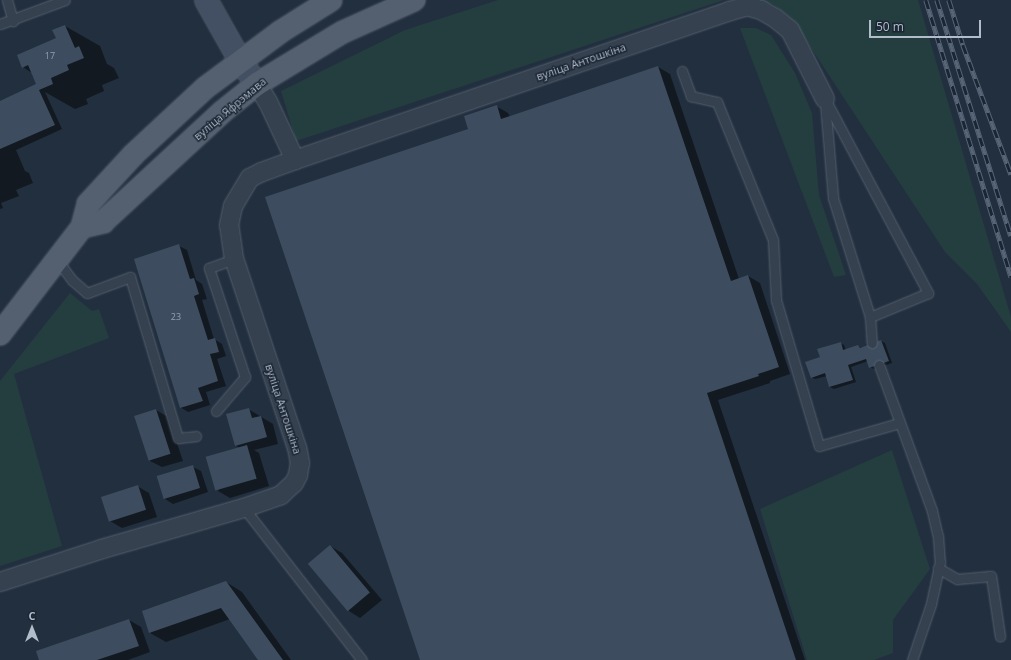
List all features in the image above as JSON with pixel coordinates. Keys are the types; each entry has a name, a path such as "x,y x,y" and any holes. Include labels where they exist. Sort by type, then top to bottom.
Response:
{"main road":[{"path":"0,334 82,226 88,204 133,155 205,88 242,62 280,32 331,0"},
{"name":"вуліца Яфрэмава","path":"82,226 103,222 222,112 257,84 343,32 414,0"}],"street":[{"path":"206,0 242,62 268,102 295,160"},
{"name":"вуліца Антошкіна","path":"0,582 102,549 244,508 281,495 294,483 298,475 300,463 297,448 234,259 230,225 233,206 250,178 295,160 730,10 747,6 761,10 775,18 790,30 825,99"}],"lane":[{"path":"7,0 13,21"},
{"path":"0,24 13,21 65,0"},
{"path":"682,71 691,96 716,102 774,240 776,300 819,446 900,423"},
{"path":"825,99 928,293 870,317"},
{"path":"825,99 833,198 870,317 872,343"},
{"path":"56,259 72,280 87,293 130,277 178,438 196,436"},
{"path":"216,411 245,377 209,268 234,259"},
{"path":"879,364 932,511 938,536 938,568 931,604 912,660"},
{"path":"244,508 362,660"},
{"path":"938,568 957,579 991,576 1000,636"}],"green space":[{"path":"498,0 724,0 296,141 281,91 405,30"},
{"path":"746,0 918,0 1011,317 1011,332 977,284 945,252 792,19 773,4"},
{"path":"740,28 756,28 771,35 795,73 812,113 819,195 846,275 834,277"},
{"path":"70,293 92,311 99,309 109,338 14,374 62,546 0,566 0,381"},
{"path":"892,450 930,569 893,620 893,653 874,660 807,660 760,509"}],"building":[{"path":"65,25 75,48 79,46 84,58 67,65 69,70 51,78 53,84 39,90 55,125 0,149 0,101 36,84 28,65 22,68 17,55 56,38 52,30"},
{"path":"658,66 731,281 748,275 779,367 758,374 759,376 707,393 796,660 420,660 265,197 468,129 464,116 497,105 501,119"},
{"path":"179,244 190,279 194,278 199,294 194,296 208,340 215,338 219,352 210,354 218,381 198,388 203,401 180,408 134,259"},
{"path":"881,340 889,361 869,368 866,359 848,365 853,380 829,387 825,373 811,378 805,362 820,357 817,349 841,342 843,350 858,345 860,348"},
{"path":"249,408 252,418 261,416 267,437 235,446 226,414"},
{"path":"156,409 171,454 149,461 134,416"},
{"path":"247,445 257,479 215,490 206,457"},
{"path":"193,465 200,488 164,499 157,476"},
{"path":"138,485 146,510 109,522 101,497"},
{"path":"330,545 370,592 348,611 308,564"},
{"path":"226,581 283,660 258,660 221,608 149,633 142,611"},
{"path":"129,619 139,646 97,660 39,660 36,651"}],"railway":[{"path":"926,0 1011,277"},
{"path":"937,0 1011,236"},
{"path":"949,0 963,45 1011,174"}]}
